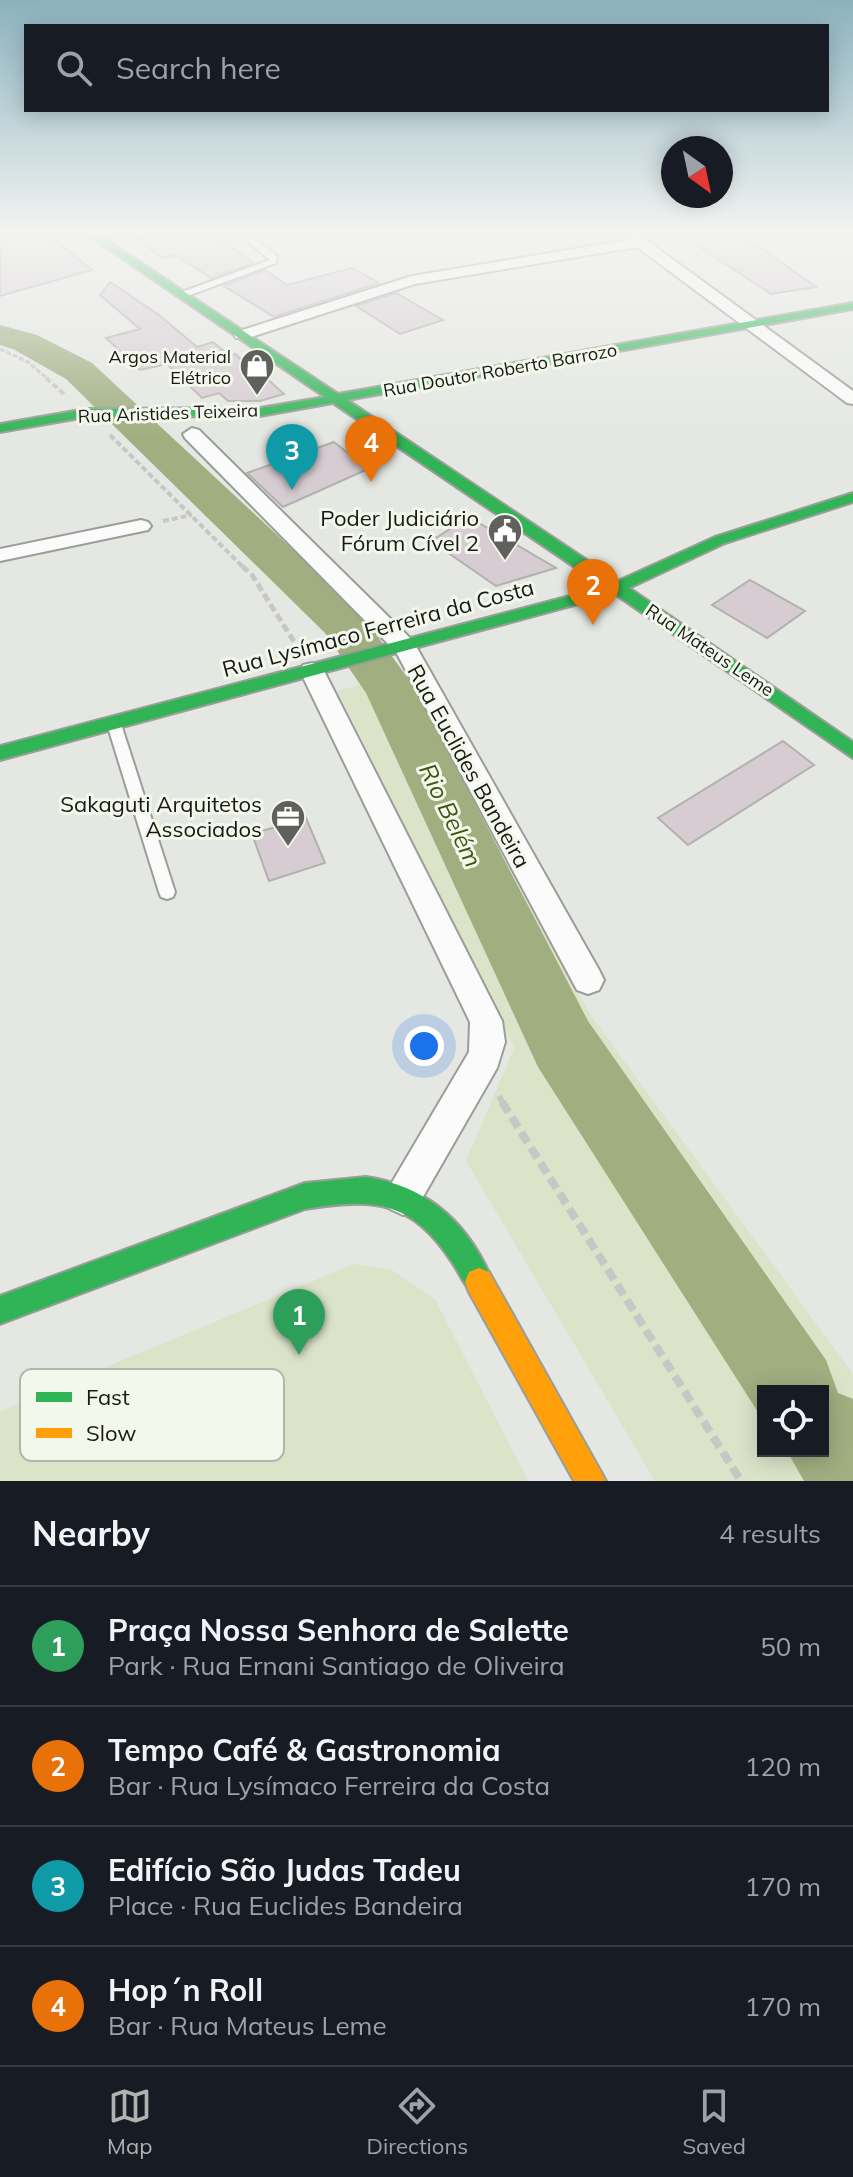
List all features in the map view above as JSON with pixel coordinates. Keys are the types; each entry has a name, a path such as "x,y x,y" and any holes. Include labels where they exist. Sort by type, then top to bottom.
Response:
{"main road":[{"name":"Rua Mateus Leme","path":"190,300 853,751"},
{"name":"Rua Doutor Roberto Barrozo","path":"336,399 853,306"},
{"name":"Rua Aristides Teixeira","path":"0,428 154,413 232,414 336,399"},
{"name":"Rua Lysímaco Ferreira da Costa","path":"0,753 114,724 308,664 343,663 617,588 720,540 853,497"},
{"path":"0,1310 305,1196 343,1188 376,1188 403,1196 428,1211 455,1239 591,1481"}],"street":[{"path":"242,335 350,300"},
{"path":"718,300 853,399"},
{"name":"Rua Euclides Bandeira","path":"192,434 394,649 588,980"},
{"path":"0,555 141,526"},
{"path":"308,664 486,1021 488,1042 485,1057 403,1196"}],"lane":[{"path":"114,724 167,892"}],"path":[{"path":"0,349 28,362 68,398"},
{"path":"100,419 252,575 308,664"},
{"path":"485,1057 492,1082 511,1119 741,1481"}],"green space":[{"path":"397,674 592,1017 853,1374 853,1481 655,1481 466,1161 514,1048 338,691"},
{"path":"354,1264 392,1270 435,1299 528,1481 0,1481 0,1411 20,1403 20,1461 284,1461 284,1369 101,1369"}],"building":[{"path":"106,300 137,300 197,347 213,342 230,356 235,354 284,394 260,401 228,401 219,393 202,398 167,364 140,370 106,338 140,329"},
{"path":"247,300 326,300 274,317"},
{"path":"374,300 408,300 443,320 400,334 356,306"},
{"path":"334,442 368,469 283,507 247,473"},
{"path":"469,517 556,568 496,586 431,541"},
{"path":"750,580 805,611 767,638 712,605"},
{"path":"783,741 814,765 688,845 658,818"},
{"name":"Sakaguti Arquitetos Associados","path":"306,818 325,863 269,881 252,834"}],"waterway":[{"name":"Rio Belém","path":"0,335 25,342 79,371 342,622 389,688 563,1044 791,1385"},
{"name":"Rio Belém","path":"829,1440 853,1474"}],"traffic: fast":[{"path":"190,300 757,682 853,751"},
{"path":"0,428 86,413 260,412 853,306"},
{"path":"0,753 617,588 720,540 853,497"},
{"path":"0,1310 305,1196 338,1191 390,1193 410,1201 446,1231 479,1282"}],"traffic: slow":[{"path":"479,1282 591,1481"}],"place":[{"name":"Argos Material Elétrico","path":"257,397"},
{"name":"Hop´n Roll","path":"371,482"},
{"name":"Edifício São Judas Tadeu","path":"292,490"},
{"name":"Poder Judiciário Fórum Cível 2","path":"505,562"},
{"name":"Tempo Café & Gastronomia","path":"593,625"},
{"name":"Sakaguti Arquitetos Associados","path":"288,848"},
{"name":"Praça Nossa Senhora de Salette","path":"299,1355"}]}
